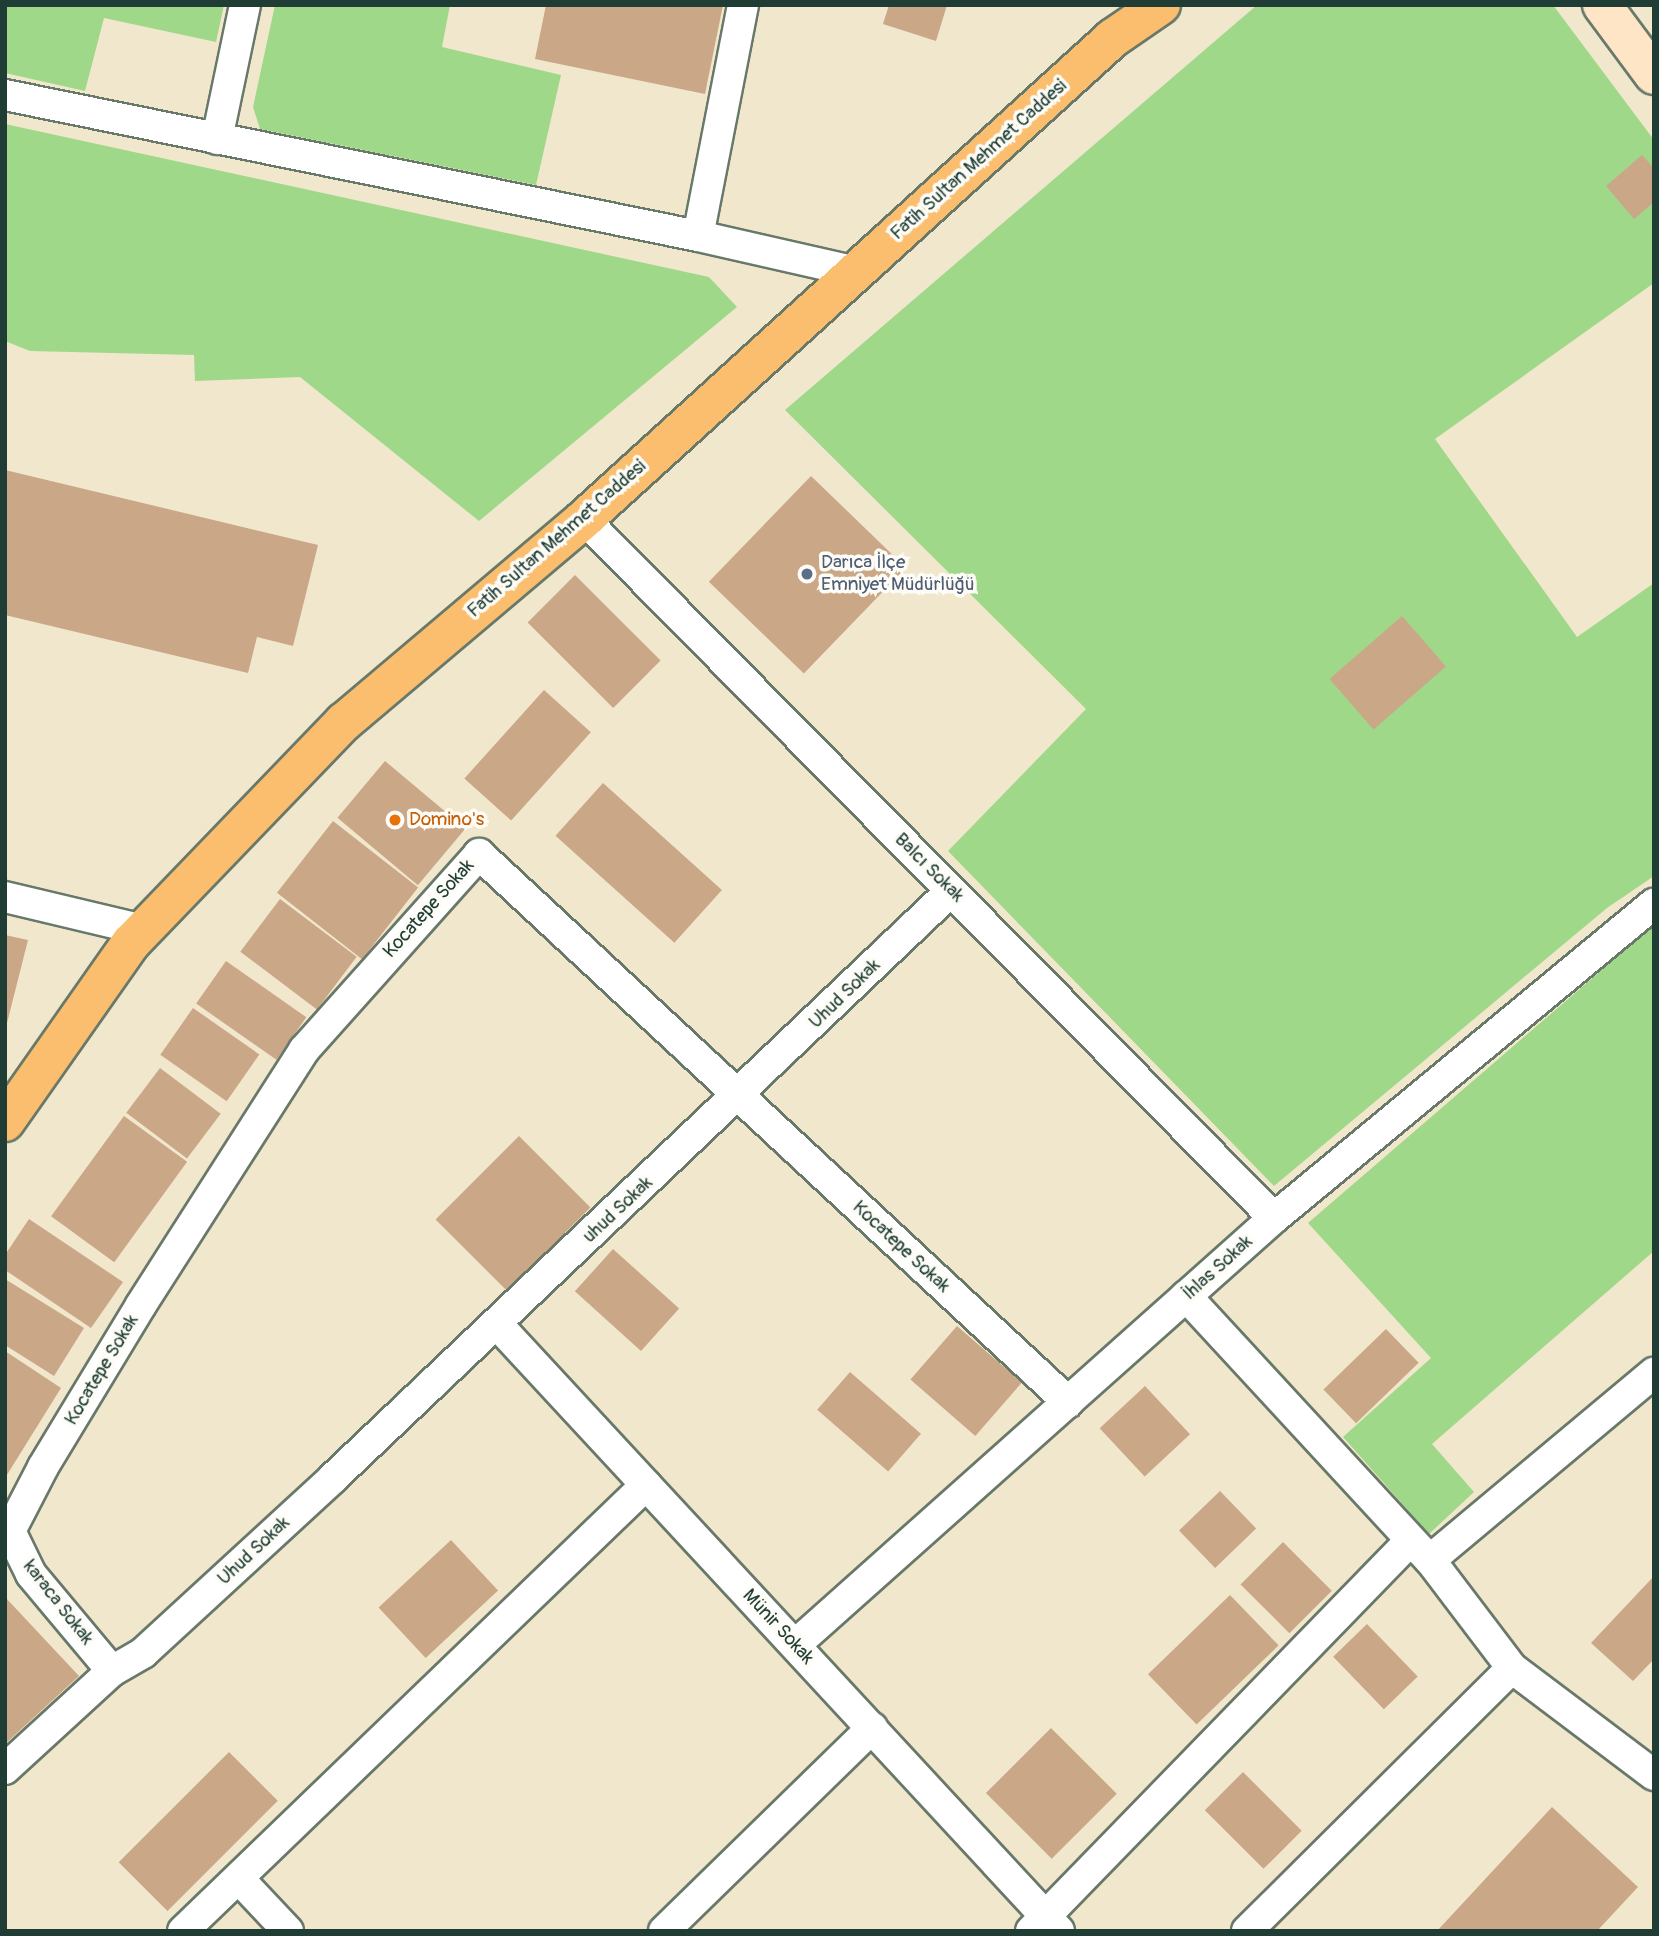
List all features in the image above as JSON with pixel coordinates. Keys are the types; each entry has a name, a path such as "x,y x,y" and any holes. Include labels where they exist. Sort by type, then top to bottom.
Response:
{"main road":[{"path":"1113,38 1138,5"},
{"name":"Fatih Sultan Mehmet Caddesi","path":"5,1122 144,930 344,722 584,519 1113,38 1161,5"}],"street":[{"path":"217,139 245,5"},
{"path":"698,236 743,5"},
{"path":"1602,5 1654,75"},
{"path":"5,95 698,236 856,272"},
{"name":"Balcı Sokak","path":"584,519 1274,1218"},
{"name":"Kocatepe Sokak","path":"10,1531 43,1467 141,1305 304,1050 479,854 1068,1402"},
{"name":"Uhud Sokak","path":"739,1097 951,891"},
{"path":"5,897 144,930"},
{"name":"İhlas Sokak","path":"795,1646 1274,1218 1654,904"},
{"name":"uhud Sokak","path":"497,1324 739,1097"},
{"path":"1186,1296 1421,1550 1512,1668 1654,1775"},
{"name":"Uhud Sokak","path":"5,1769 112,1671 143,1653 497,1324"},
{"name":"Münir Sokak","path":"497,1324 872,1728 1045,1926"},
{"path":"1045,1926 1421,1550 1654,1373"},
{"path":"183,1931 240,1880 646,1485"},
{"name":"karaca Sokak","path":"10,1531 31,1574 112,1671"},
{"path":"1247,1931 1512,1668"},
{"path":"664,1931 872,1728"},
{"path":"240,1880 288,1931"}],"green space":[{"path":"5,5 224,5 216,42 104,18 85,91 5,73"},
{"path":"275,5 450,5 442,47 561,75 536,185 260,129 253,107"},
{"path":"1257,5 1553,5 1654,140 1654,283 1435,439 1577,637 1654,583 1654,876 1607,908 1274,1186 948,851 1086,709 785,410"},
{"path":"5,124 709,277 737,307 479,521 300,377 195,381 194,355 30,351 5,341"},
{"path":"1654,925 1654,1251 1432,1444 1474,1492 1429,1534 1343,1437 1431,1358 1308,1223"}],"building":[{"path":"546,5 723,5 705,94 535,59"},
{"path":"889,5 947,5 936,41 883,24"},
{"path":"1642,155 1654,168 1654,202 1634,219 1606,186"},
{"path":"5,470 318,545 293,646 257,637 248,673 5,615"},
{"name":"Darıca İlçe Emniyet Müdürlüğü","path":"811,476 906,568 804,673 709,582"},
{"path":"575,575 661,661 613,708 528,622"},
{"path":"1402,616 1446,667 1374,730 1330,679"},
{"path":"544,690 591,732 511,821 464,778"},
{"path":"385,761 465,828 418,885 337,818"},
{"path":"603,783 722,890 674,943 555,836"},
{"path":"333,821 418,887 362,959 277,893"},
{"path":"280,899 357,957 317,1009 240,952"},
{"path":"5,935 28,940 5,1031"},
{"path":"226,961 306,1017 276,1060 196,1004"},
{"path":"193,1008 259,1054 227,1101 160,1055"},
{"path":"160,1068 221,1114 187,1158 126,1113"},
{"path":"124,1116 187,1162 114,1262 51,1216"},
{"path":"519,1136 590,1207 507,1291 436,1219"},
{"path":"29,1219 123,1282 91,1328 5,1270 5,1255"},
{"path":"613,1249 679,1309 641,1351 575,1291"},
{"path":"5,1279 84,1328 54,1376 5,1345"},
{"path":"957,1326 1022,1382 975,1436 910,1380"},
{"path":"1386,1329 1419,1363 1356,1423 1323,1389"},
{"path":"5,1351 61,1388 5,1478"},
{"path":"850,1372 921,1434 888,1471 817,1410"},
{"path":"1145,1386 1190,1434 1145,1477 1100,1428"},
{"path":"1220,1491 1256,1528 1215,1568 1179,1531"},
{"path":"451,1540 498,1590 426,1658 379,1608"},
{"path":"1283,1542 1332,1591 1289,1633 1241,1584"},
{"path":"1654,1576 1654,1659 1633,1681 1591,1643"},
{"path":"1230,1595 1279,1645 1197,1725 1148,1674"},
{"path":"5,1597 79,1676 5,1744"},
{"path":"1367,1624 1418,1677 1384,1709 1333,1657"},
{"path":"1051,1728 1117,1794 1052,1859 986,1793"},
{"path":"229,1752 278,1801 167,1911 119,1862"},
{"path":"1243,1772 1302,1831 1264,1869 1205,1810"},
{"path":"1552,1807 1638,1887 1597,1931 1437,1931"}],"place":[{"name":"Darıca İlçe Emniyet Müdürlüğü","path":"807,574"},
{"name":"Domino's","path":"395,820"}]}
